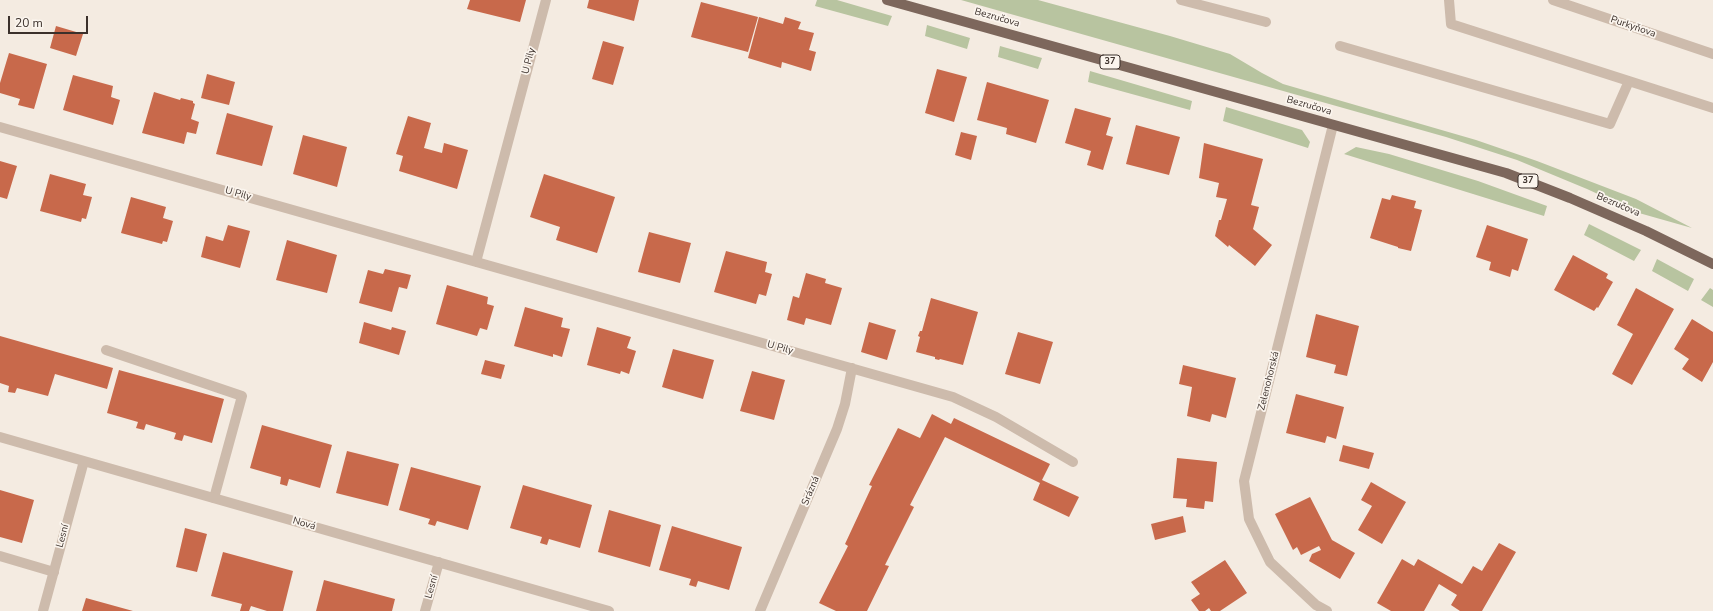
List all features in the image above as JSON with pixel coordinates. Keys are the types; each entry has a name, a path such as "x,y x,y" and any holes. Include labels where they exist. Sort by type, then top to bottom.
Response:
{"main road":[{"name":"Bezručova","path":"887,0 1506,173 1570,198 1646,231 1713,264"}],"street":[{"name":"U Pily","path":"476,262 546,0"},
{"path":"1181,0 1266,22"},
{"path":"1448,0 1451,24 1713,108"},
{"name":"Purkyňova","path":"1553,0 1713,54"},
{"path":"1340,46 1610,124 1629,81"},
{"name":"Zelenohorská","path":"1327,611 1316,605 1270,562 1249,519 1244,481 1333,125"},
{"name":"U Pily","path":"0,127 953,397 996,417 1073,462"},
{"path":"106,350 242,396 214,498"},
{"name":"Srázná","path":"760,611 837,429 845,404 852,368"},
{"name":"Nová","path":"0,437 609,611"},
{"name":"Lesní","path":"43,611 84,461"},
{"path":"0,556 54,572"},
{"name":"Lesní","path":"425,611 439,562"}],"green space":[{"path":"817,0 837,0 892,16 888,26 815,6"},
{"path":"961,0 1038,0 1230,54 1283,84 1476,140 1537,161 1636,199 1692,228 1639,213 1587,189 1517,160 1446,137"},
{"path":"927,25 970,38 967,49 925,36"},
{"path":"1000,46 1042,58 1038,69 998,57"},
{"path":"1090,71 1192,101 1190,110 1088,82"},
{"path":"1226,107 1302,130 1310,142 1308,148 1223,121"},
{"path":"1356,147 1389,154 1478,181 1547,206 1544,216 1344,154"},
{"path":"1589,224 1641,250 1634,261 1584,235"},
{"path":"1657,259 1694,279 1688,291 1652,271"},
{"path":"1710,288 1713,290 1713,307 1701,300"}],"building":[{"path":"470,0 526,0 520,22 467,9"},
{"path":"589,0 639,0 634,21 587,8"},
{"path":"701,2 758,17 748,52 691,37"},
{"path":"759,17 783,24 785,17 801,22 798,29 814,33 809,50 816,52 811,71 782,62 781,68 748,58"},
{"path":"56,26 83,34 76,56 50,48"},
{"path":"603,41 624,47 613,85 592,79"},
{"path":"9,53 47,64 34,109 18,105 20,99 0,93 0,83"},
{"path":"937,69 967,77 954,122 925,113"},
{"path":"207,74 235,82 229,105 201,98"},
{"path":"73,75 113,86 111,97 120,100 113,125 63,110"},
{"path":"987,82 1049,100 1036,143 1006,134 1007,128 977,120"},
{"path":"154,92 180,100 181,98 193,101 195,104 191,119 199,122 196,134 187,132 184,144 142,133"},
{"path":"1075,108 1111,118 1106,135 1113,137 1103,170 1087,165 1091,151 1065,143"},
{"path":"227,113 273,126 262,166 216,154"},
{"path":"408,116 431,123 424,148 442,153 444,143 468,150 457,189 399,171 403,156 396,154"},
{"path":"1136,125 1180,137 1169,175 1126,164"},
{"path":"961,132 977,136 971,160 955,155"},
{"path":"303,135 347,147 337,187 293,174"},
{"path":"1204,143 1263,159 1251,205 1259,207 1253,229 1272,245 1255,266 1215,236 1227,199 1216,197 1219,183 1199,178"},
{"path":"0,161 17,166 7,199 0,197"},
{"path":"50,174 86,184 83,195 92,197 86,219 82,218 81,222 40,211"},
{"path":"544,174 615,197 597,253 556,240 560,227 530,217"},
{"path":"1392,195 1416,201 1414,208 1422,210 1411,251 1370,238 1382,198 1390,200"},
{"path":"131,197 166,207 163,218 173,221 167,242 163,241 162,244 121,233"},
{"path":"228,225 250,231 240,268 201,257 206,236 223,241"},
{"path":"1487,225 1528,239 1518,271 1512,269 1510,277 1489,270 1491,262 1476,257"},
{"path":"649,232 691,243 680,283 638,272"},
{"path":"287,240 337,255 327,293 276,280"},
{"path":"726,251 767,262 765,272 772,274 766,296 759,294 756,304 714,292"},
{"path":"1573,255 1608,274 1606,278 1613,282 1598,308 1597,307 1594,311 1554,290"},
{"path":"385,269 411,275 407,289 399,287 392,312 359,303 368,270 383,274"},
{"path":"806,273 826,279 825,283 842,288 831,325 806,318 804,325 787,320 793,296 799,298"},
{"path":"447,285 488,297 487,304 494,306 487,330 480,328 477,336 436,324"},
{"path":"1636,288 1674,309 1632,385 1612,374 1633,334 1617,325"},
{"path":"931,298 978,312 963,365 935,359 935,357 916,352 920,337 918,336 920,331 922,331"},
{"path":"525,307 563,318 561,327 570,329 562,357 553,354 553,357 514,346"},
{"path":"1316,314 1359,326 1347,376 1334,373 1336,365 1306,357"},
{"path":"1692,319 1713,332 1713,362 1702,382 1682,369 1689,359 1674,349"},
{"path":"364,322 391,330 392,327 406,331 399,355 359,343"},
{"path":"869,322 896,330 887,360 861,352"},
{"path":"597,327 631,337 627,348 636,351 629,374 621,371 620,374 587,365"},
{"path":"1018,332 1053,342 1040,384 1005,374"},
{"path":"0,336 113,368 107,389 55,374 48,396 17,388 15,393 8,392 9,386 0,383"},
{"path":"673,349 714,360 703,399 662,387"},
{"path":"485,360 505,365 501,379 481,374"},
{"path":"1183,365 1236,378 1226,418 1212,414 1210,422 1187,416 1192,387 1179,384"},
{"path":"119,370 224,399 212,443 184,435 182,441 174,439 176,433 146,424 144,430 136,428 138,422 107,413"},
{"path":"752,371 785,380 774,420 740,411"},
{"path":"1296,394 1344,407 1336,439 1327,436 1325,443 1286,433"},
{"path":"932,414 951,424 954,418 1050,464 1042,480 1079,497 1069,517 1033,500 1040,483 945,437 910,505 914,507 885,565 889,566 867,611 836,611 819,603 848,546 845,544 872,486 869,485 898,428 920,438"},
{"path":"262,425 332,445 320,488 289,479 287,486 280,484 281,477 250,468"},
{"path":"1343,445 1374,453 1369,469 1339,461"},
{"path":"347,451 399,464 388,506 336,493"},
{"path":"1177,458 1217,462 1213,502 1205,501 1204,509 1186,507 1187,499 1173,498"},
{"path":"411,467 481,486 468,530 437,521 435,526 428,524 430,519 399,510"},
{"path":"1371,482 1406,502 1382,544 1358,530 1372,506 1361,500"},
{"path":"523,485 592,505 580,548 549,539 547,545 540,543 542,537 510,528"},
{"path":"0,490 34,500 22,543 0,537"},
{"path":"1310,497 1332,540 1355,553 1340,579 1309,561 1312,554 1321,550 1319,546 1301,555 1297,547 1293,550 1275,514"},
{"path":"609,510 661,525 650,567 598,552"},
{"path":"1183,516 1186,532 1155,540 1151,524"},
{"path":"672,526 742,547 729,590 698,581 696,587 689,585 691,579 659,570"},
{"path":"185,528 207,534 197,572 176,567"},
{"path":"1499,543 1516,552 1482,611 1460,611 1451,605 1457,595 1439,584 1424,611 1391,611 1377,603 1402,559 1414,566 1418,559 1462,584 1473,566 1482,571"},
{"path":"223,552 293,571 283,611 267,611 251,606 249,611 240,611 242,604 211,596"},
{"path":"1225,560 1247,593 1220,611 1211,611 1209,608 1205,611 1199,611 1191,600 1200,594 1191,582"},
{"path":"324,580 395,599 392,611 316,611"},
{"path":"86,598 133,611 82,611"}]}
